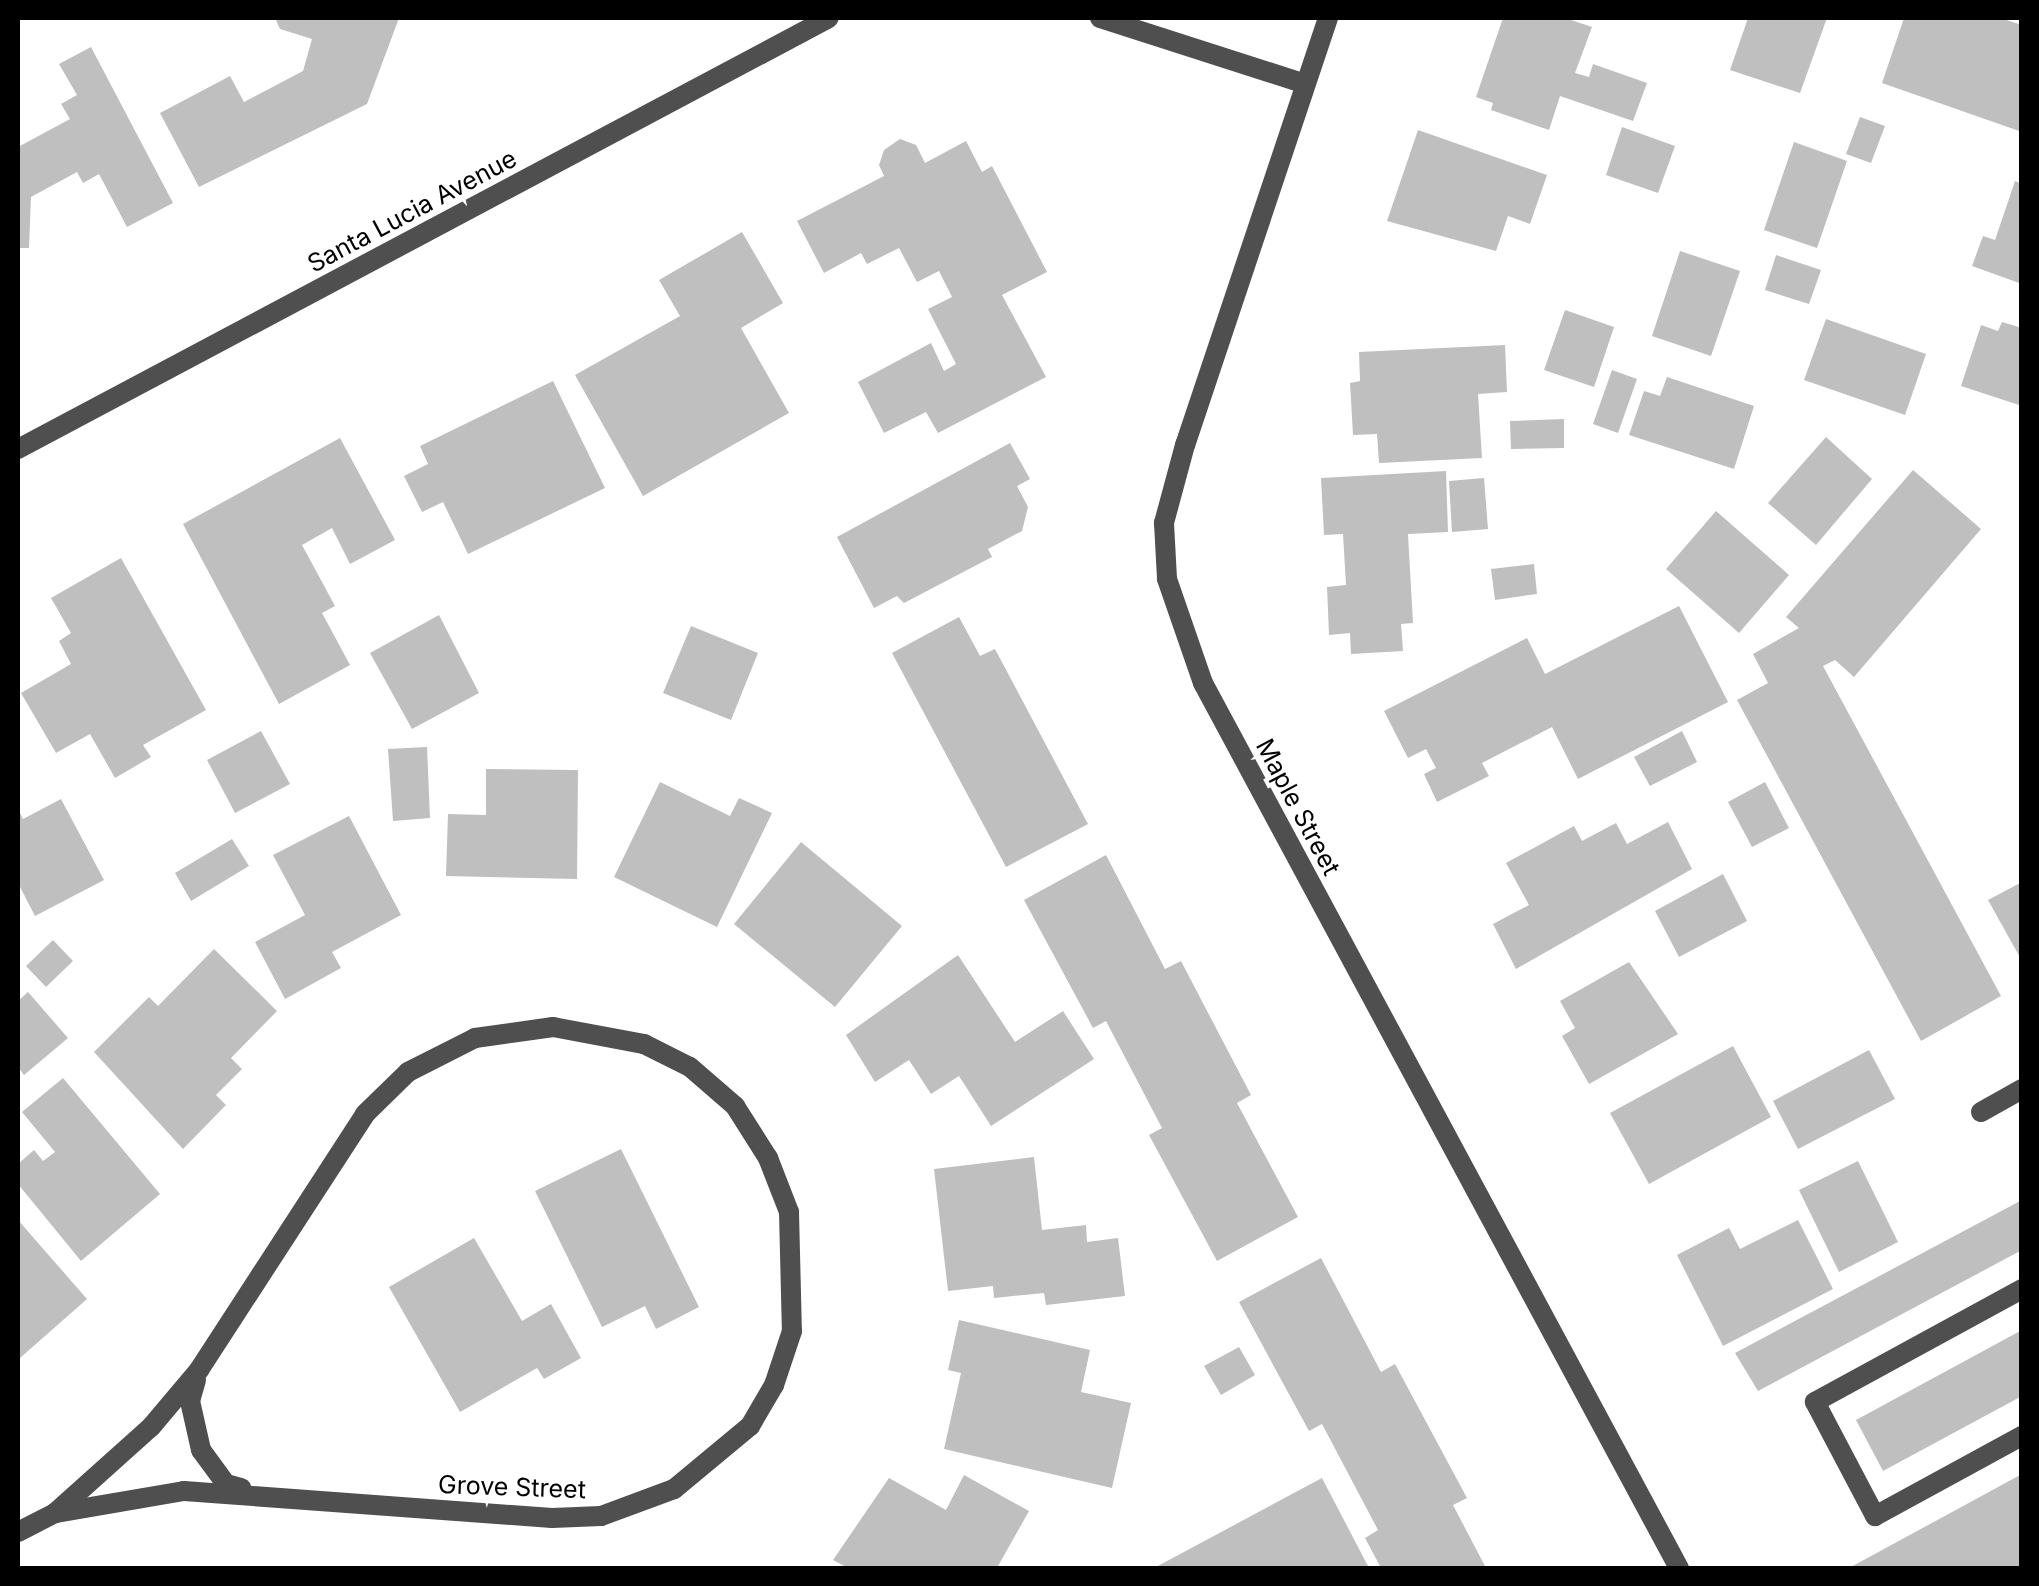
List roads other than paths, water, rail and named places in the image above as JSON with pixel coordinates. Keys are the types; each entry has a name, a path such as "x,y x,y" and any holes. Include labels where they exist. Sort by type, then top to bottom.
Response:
{"street":[{"name":"Santa Lucia Avenue","path":"18,449 829,18"},
{"path":"1100,18 1305,84"},
{"name":"Maple Street","path":"1328,18 1186,445 1164,523 1167,579 1203,683 1679,1568"},
{"name":"Grove Street","path":"18,1532 56,1512 151,1427 199,1370 365,1114 408,1072 475,1038 553,1026 644,1044 690,1067 735,1106 768,1158 789,1212 792,1330 774,1385 750,1426 674,1490 620,1511 552,1518 257,1492 184,1491 56,1512"},
{"path":"1980,1112 2022,1089"},
{"path":"2022,1290 1814,1402 1876,1516 2022,1436"},
{"path":"199,1370 190,1401 201,1450 226,1484 257,1492"}]}
